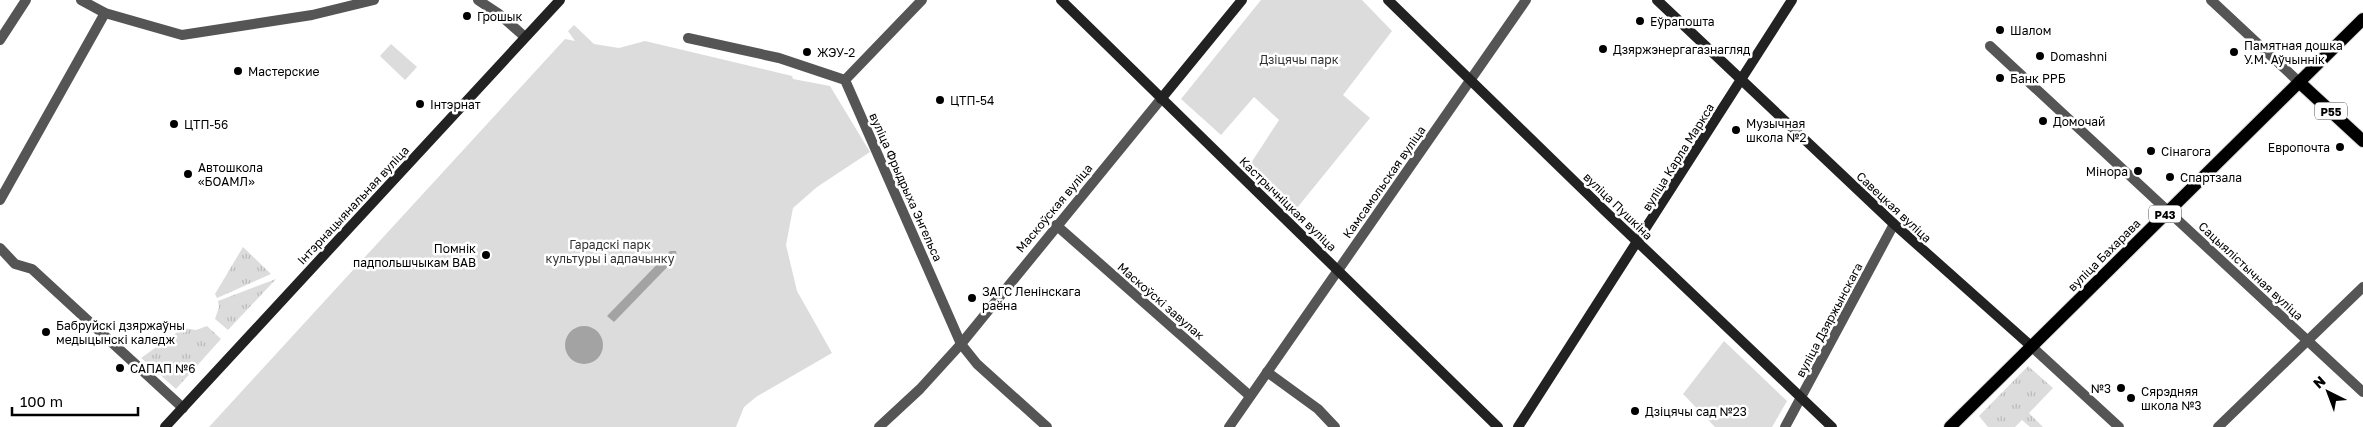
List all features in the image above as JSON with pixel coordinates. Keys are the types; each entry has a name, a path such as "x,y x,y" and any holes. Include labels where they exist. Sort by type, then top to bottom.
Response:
{"main road":[{"name":"Інтэрнацыянальная вуліца","path":"165,427 560,0"},
{"name":"Кастрычніцкая вуліца","path":"1061,0 1498,427"},
{"name":"Маскоўская вуліца","path":"1161,99 1242,0"},
{"name":"вуліца Пушкіна","path":"1388,0 1638,243 1832,427"},
{"name":"Савецкая вуліца","path":"1657,0 1894,224 2031,346"},
{"name":"вуліца Карла Маркса","path":"1518,427 1638,243 1792,0"},
{"name":"вуліца Бахарава","path":"1950,427 2363,19"},
{"name":"Р55","path":"2299,82 2363,140"}],"street":[{"path":"0,40 26,0"},
{"path":"81,0 105,13 182,35 312,15 374,0"},
{"path":"478,0 499,14 525,38"},
{"path":"688,38 779,58 846,80 922,0"},
{"name":"Камсамольская вуліца","path":"1229,427 1526,0"},
{"path":"2211,0 2299,82"},
{"path":"0,200 105,13"},
{"name":"Сацыялістычная вуліца","path":"1990,46 2363,392"},
{"name":"вуліца Фрыдрыха Энгельса","path":"846,80 961,344 977,364 1047,427"},
{"name":"Маскоўская вуліца","path":"879,427 920,388 961,344 1056,225 1161,99"},
{"name":"вуліца Дзяржынскага","path":"1785,427 1894,224"},
{"name":"Маскоўскі завулак","path":"1056,225 1250,396"},
{"path":"0,248 15,264 32,269 183,408"},
{"path":"2218,427 2363,287"},
{"name":"Савецкая вуліца","path":"2031,346 2119,427"},
{"path":"1267,372 1318,409 1335,427"}],"green space":[{"name":"Дзіцячы парк","path":"1261,0 1362,0 1392,31 1343,95 1370,118 1297,208 1251,163 1279,120 1254,97 1221,135 1181,99"},
{"name":"Гарадскі парк культуры і адпачынку","path":"574,25 594,44 619,48 645,41 792,76 793,79 830,86 870,152 817,187 793,208 786,245 797,291 832,353 756,397 744,407 736,427 209,427 565,39 575,41 568,31"},
{"path":"391,44 417,67 405,80 380,56"},
{"path":"243,247 271,274 217,298 215,294"},
{"path":"276,279 228,330 215,319 219,307 218,301"},
{"path":"207,326 221,339 176,389 141,358 183,328 196,330"},
{"path":"1724,341 1787,401 1772,427 1715,427 1683,394"},
{"path":"2028,366 2053,388 2029,413 2043,427 2030,427 2022,420 2015,427 1988,427 1979,416"}],"shaded area":[{"path":"670,251 676,251 677,257 614,322 607,316"},
{"path":"584,326 597,332 603,345 597,358 584,364 571,358 565,345 571,332"}],"place":[{"name":"Грошык","path":"467,16"},
{"name":"Еўрапошта","path":"1640,21"},
{"name":"Шалом","path":"2000,30"},
{"name":"Дзяржэнергагазнагляд","path":"1603,49"},
{"name":"ЖЭУ-2","path":"807,52"},
{"name":"Памятная дошка У.М. Аўчыннік","path":"2234,52"},
{"name":"Domashni","path":"2040,56"},
{"name":"Мастерские","path":"238,71"},
{"name":"Банк РРБ","path":"2000,78"},
{"name":"ЦТП-54","path":"940,100"},
{"name":"Інтэрнат","path":"420,104"},
{"name":"Домочай","path":"2043,121"},
{"name":"ЦТП-56","path":"174,124"},
{"name":"Музычная школа №2","path":"1736,130"},
{"name":"Европочта","path":"2340,147"},
{"name":"Сінагога","path":"2151,151"},
{"name":"Мінора","path":"2138,171"},
{"name":"Автошкола «БОАМЛ»","path":"188,174"},
{"name":"Спартзала","path":"2170,177"},
{"name":"Помнік падпольшчыкам ВАВ","path":"486,255"},
{"name":"ЗАГС Ленінскага раёна","path":"972,298"},
{"name":"Бабруйскі дзяржаўны медыцынскі каледж","path":"46,332"},
{"name":"САПАП №6","path":"120,368"},
{"name":"№3","path":"2121,388"},
{"name":"Сярэдняя школа №3","path":"2131,398"},
{"name":"Дзіцячы сад №23","path":"1635,411"}]}
